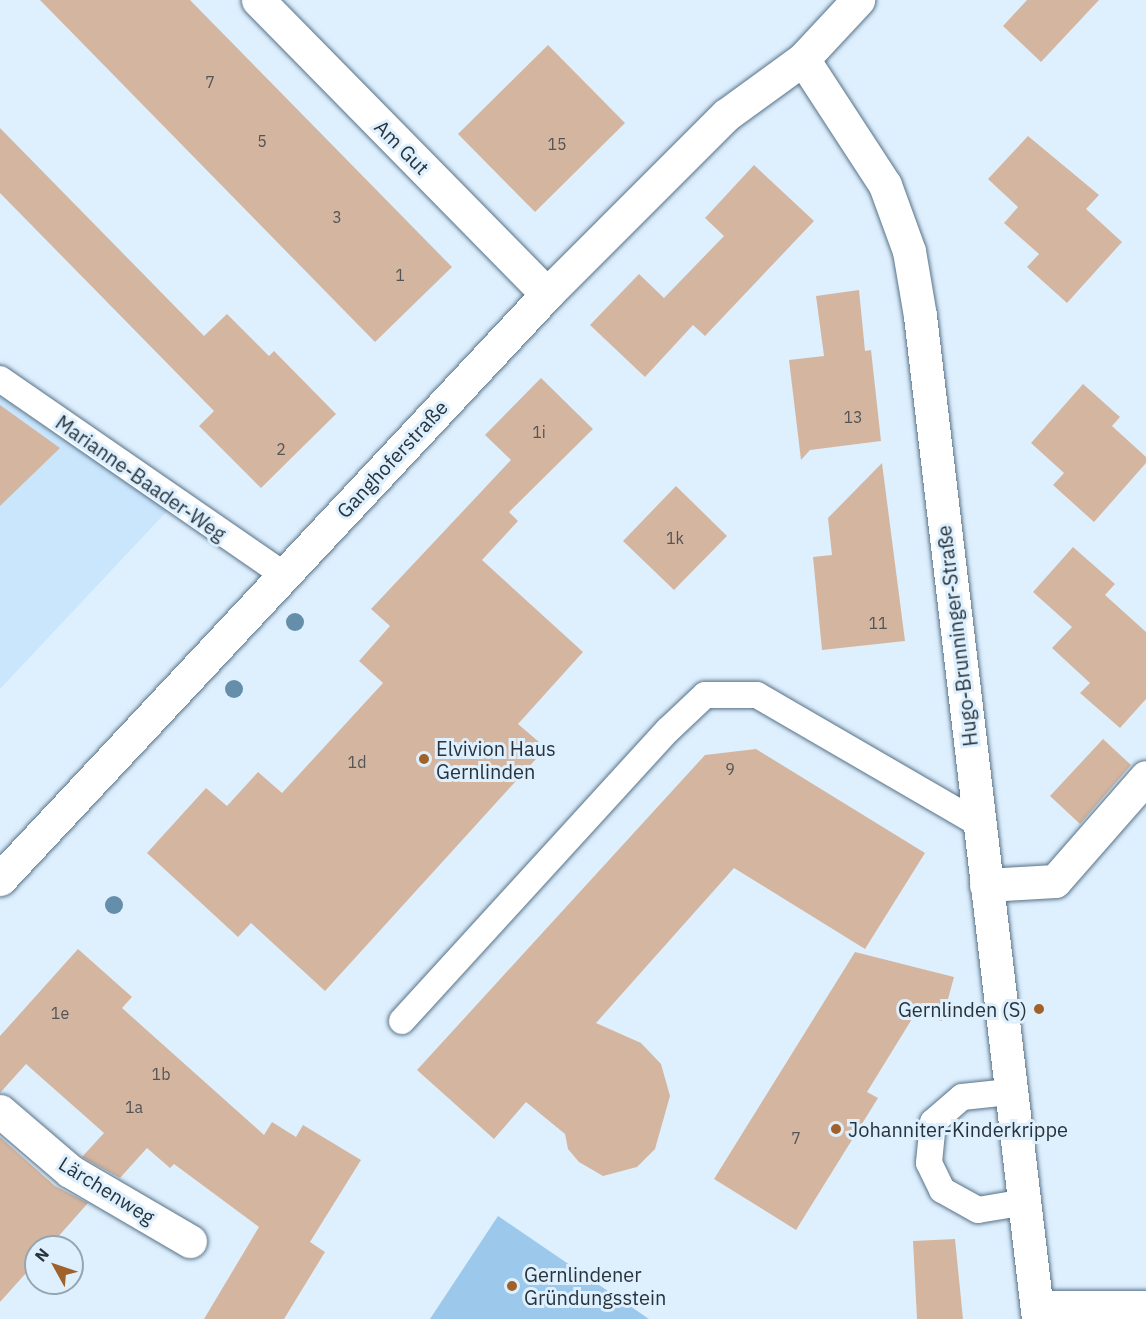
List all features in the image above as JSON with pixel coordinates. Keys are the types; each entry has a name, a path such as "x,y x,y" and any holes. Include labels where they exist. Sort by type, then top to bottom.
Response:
{"street":[{"name":"Am Gut","path":"258,0 547,294"},
{"path":"803,59 858,0"},
{"name":"Ganghoferstraße","path":"0,879 547,294 726,115 803,59"},
{"name":"Hugo-Brunninger-Straße","path":"803,59 885,185 909,251 920,316 1009,1092 1026,1202 1037,1313"},
{"path":"986,885 1055,881 1146,777"},
{"name":"Lärchenweg","path":"0,1111 70,1171 190,1241"},
{"path":"1037,1313 1146,1306"}],"lane":[{"name":"Marianne-Baader-Weg","path":"0,379 284,575"},
{"path":"402,1021 668,730 705,695 757,695 978,823"},
{"path":"1009,1092 962,1097 933,1122 929,1163 942,1190 978,1210 1026,1202"}],"shaded area":[{"path":"0,363 185,492 0,689"},
{"path":"498,1216 649,1319 430,1319"}],"building":[{"path":"40,0 190,0 452,267 375,342"},
{"path":"1027,0 1099,0 1041,62 1003,26"},
{"path":"548,45 625,123 535,212 458,134"},
{"path":"0,128 204,336 227,314 269,356 274,351 336,414 261,488 199,426 214,411 0,193"},
{"path":"1028,136 1099,195 1086,209 1122,242 1067,303 1027,267 1039,254 1004,223 1018,207 988,179"},
{"path":"754,165 814,221 705,336 693,325 645,377 590,325 639,274 664,298 724,236 705,218"},
{"path":"859,290 865,351 871,350 881,441 810,450 801,460 789,360 824,356 816,296"},
{"name":"Elvivion Haus Gernlinden","path":"541,378 593,429 509,512 518,521 482,560 583,652 518,724 546,748 325,991 251,923 238,937 147,853 206,788 227,806 258,772 282,793 383,683 359,661 390,626 371,609 511,460 485,435"},
{"path":"1083,384 1120,417 1112,426 1146,457 1146,463 1094,522 1053,485 1064,473 1031,443"},
{"path":"0,405 60,448 0,506"},
{"path":"882,463 905,641 822,650 813,557 832,555 828,518"},
{"path":"676,486 727,536 674,590 623,541"},
{"path":"1073,547 1115,584 1105,595 1146,632 1146,699 1120,728 1080,693 1090,683 1052,648 1072,627 1033,592"},
{"path":"1103,739 1131,765 1080,824 1050,796"},
{"path":"756,749 925,853 865,949 734,868 596,1023 641,1043 661,1064 670,1096 655,1149 637,1167 603,1176 579,1162 568,1149 565,1134 526,1102 494,1139 417,1070 705,755"},
{"path":"78,949 132,997 122,1008 264,1135 272,1122 296,1137 303,1125 361,1160 310,1242 325,1252 284,1319 204,1319 259,1227 174,1164 170,1168 147,1148 120,1178 82,1157 104,1133 26,1064 0,1093 0,1036"},
{"path":"855,952 954,977 942,1021 915,1014 867,1092 878,1098 796,1230 714,1179"},
{"path":"0,1137 55,1186 88,1203 60,1235 24,1235 24,1275 0,1302"},
{"path":"955,1239 963,1319 917,1319 913,1241"}],"place":[{"name":"Elvivion Haus Gernlinden","path":"424,759"},
{"name":"Gernlinden (S)","path":"1039,1009"},
{"name":"Johanniter-Kinderkrippe","path":"836,1129"},
{"name":"Gernlindener Gründungsstein","path":"512,1286"}]}
